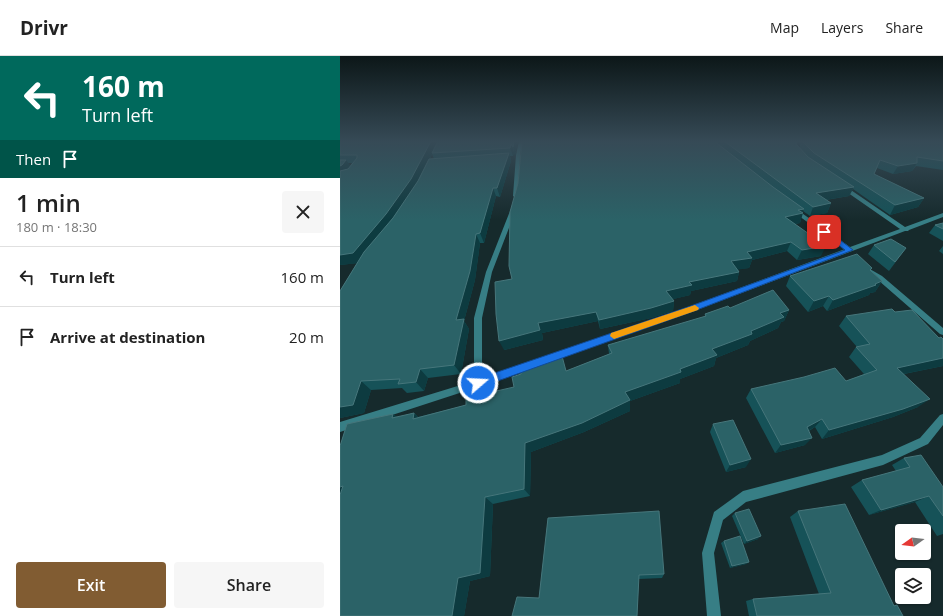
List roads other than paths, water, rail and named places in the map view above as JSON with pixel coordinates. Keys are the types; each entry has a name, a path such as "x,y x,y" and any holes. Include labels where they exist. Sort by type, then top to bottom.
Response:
{"street":[{"path":"478,383 478,318 489,272 515,204 518,183 517,167"},
{"path":"841,185 906,230"},
{"path":"786,204 846,254"},
{"path":"340,427 478,383 691,309 846,254 943,215"},
{"path":"860,266 880,278 943,332"},
{"path":"714,616 708,553 718,516 743,497 883,460 924,441 943,418"}]}
